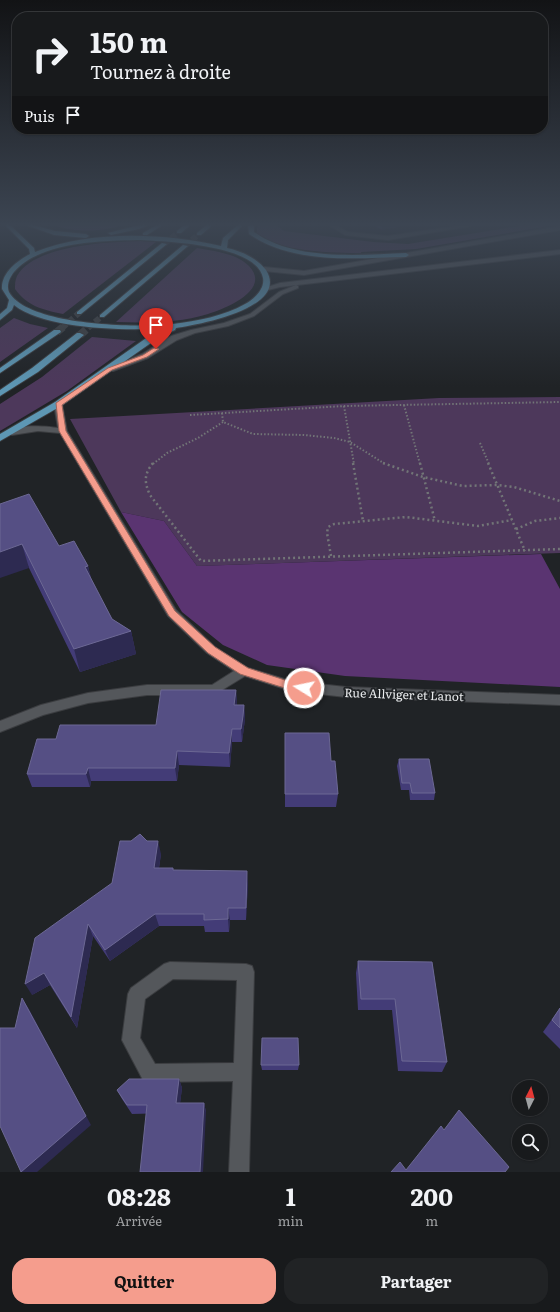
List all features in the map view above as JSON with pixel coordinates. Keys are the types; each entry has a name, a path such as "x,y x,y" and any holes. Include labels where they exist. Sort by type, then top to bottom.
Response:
{"main road":[{"path":"7,278 4,282 6,292 12,301 32,312 65,321 108,327 145,328 180,325 216,318 238,309 255,300 264,289 267,278"},
{"path":"79,313 122,278"},
{"path":"102,316 147,278"},
{"path":"0,318 10,309 12,301"},
{"path":"0,438 58,404 156,336 180,325"},
{"path":"0,371 57,332"},
{"path":"0,394 35,370 80,335"}],"street":[{"path":"264,289 280,285 343,278"},
{"path":"110,369 145,356 174,338 193,331 226,324 252,315 281,294 297,287 324,280"},
{"name":"Rue Allviger et Lanot","path":"58,404 63,431 172,613 211,650 244,671 291,686 346,692 560,700"},
{"path":"12,432 32,428 63,431"},
{"path":"0,727 41,710 88,698 147,690 214,690 244,671"},
{"path":"239,1172 246,972 170,970 137,994 131,1040 150,1073 242,1072"}],"path":[{"path":"190,415 344,406 560,402"},
{"path":"404,404 435,521"},
{"path":"344,406 363,521"},
{"path":"222,413 223,422"},
{"path":"223,422 253,434 320,436 350,442 386,464 423,477 462,486 497,485 514,487 560,500"},
{"path":"223,422 194,440 162,456 151,466 146,475 145,483 150,495 201,561 560,549"},
{"path":"480,443 525,551"},
{"path":"331,556 327,533 328,527 334,524 406,517 478,526 512,520"},
{"path":"516,529 535,521 560,518"}],"shaded area":[{"path":"16,278 110,278 63,314 49,311 25,300 15,289"},
{"path":"164,278 255,278 255,283 244,297 225,308 208,314 162,322 116,322"},
{"path":"14,318 30,324 48,328 0,362 0,328"},
{"path":"92,337 136,341 67,391 0,431 0,404 42,377"},
{"path":"560,397 560,553 197,566 164,521 121,512 70,419 439,398"},
{"path":"121,512 164,521 197,566 541,554 560,589 560,687 345,676 267,665 223,645 182,612"}],"building":[{"path":"29,494 59,546 74,541 88,566 85,567 112,619 131,631 74,649 22,544 0,552 0,504"},
{"path":"161,690 236,690 234,705 244,705 243,716 241,729 232,729 229,753 177,751 175,768 88,768 86,774 27,774 37,739 56,739 60,725 156,725"},
{"path":"285,733 329,733 331,761 335,761 338,794 285,794"},
{"path":"399,759 429,759 435,793 412,793 410,783 402,783"},
{"path":"140,834 147,841 158,841 154,868 173,868 173,870 247,871 246,908 228,908 228,919 204,920 204,914 155,914 105,950 88,924 71,1017 44,973 25,984 35,938 112,883 120,841 131,841"},
{"path":"358,961 432,962 447,1062 402,1061 395,999 361,999"},
{"path":"22,998 86,1116 21,1172 0,1126 0,1028 15,1028"},
{"path":"560,1008 560,1028 552,1020"},
{"path":"262,1038 298,1038 299,1065 261,1065"},
{"path":"129,1079 179,1079 176,1103 204,1103 200,1172 140,1172 147,1105 127,1105 117,1090"},
{"path":"459,1110 509,1167 505,1172 391,1172 400,1162 406,1170 441,1126 444,1130"}],"tunnel":[{"path":"62,328 79,313"},
{"path":"88,328 102,316"},
{"path":"57,332 63,327"},
{"path":"80,335 89,327"}],"route":[{"path":"156,349 145,356 110,369 58,404 63,431 172,613 211,650 244,671 291,686 304,688"}]}
